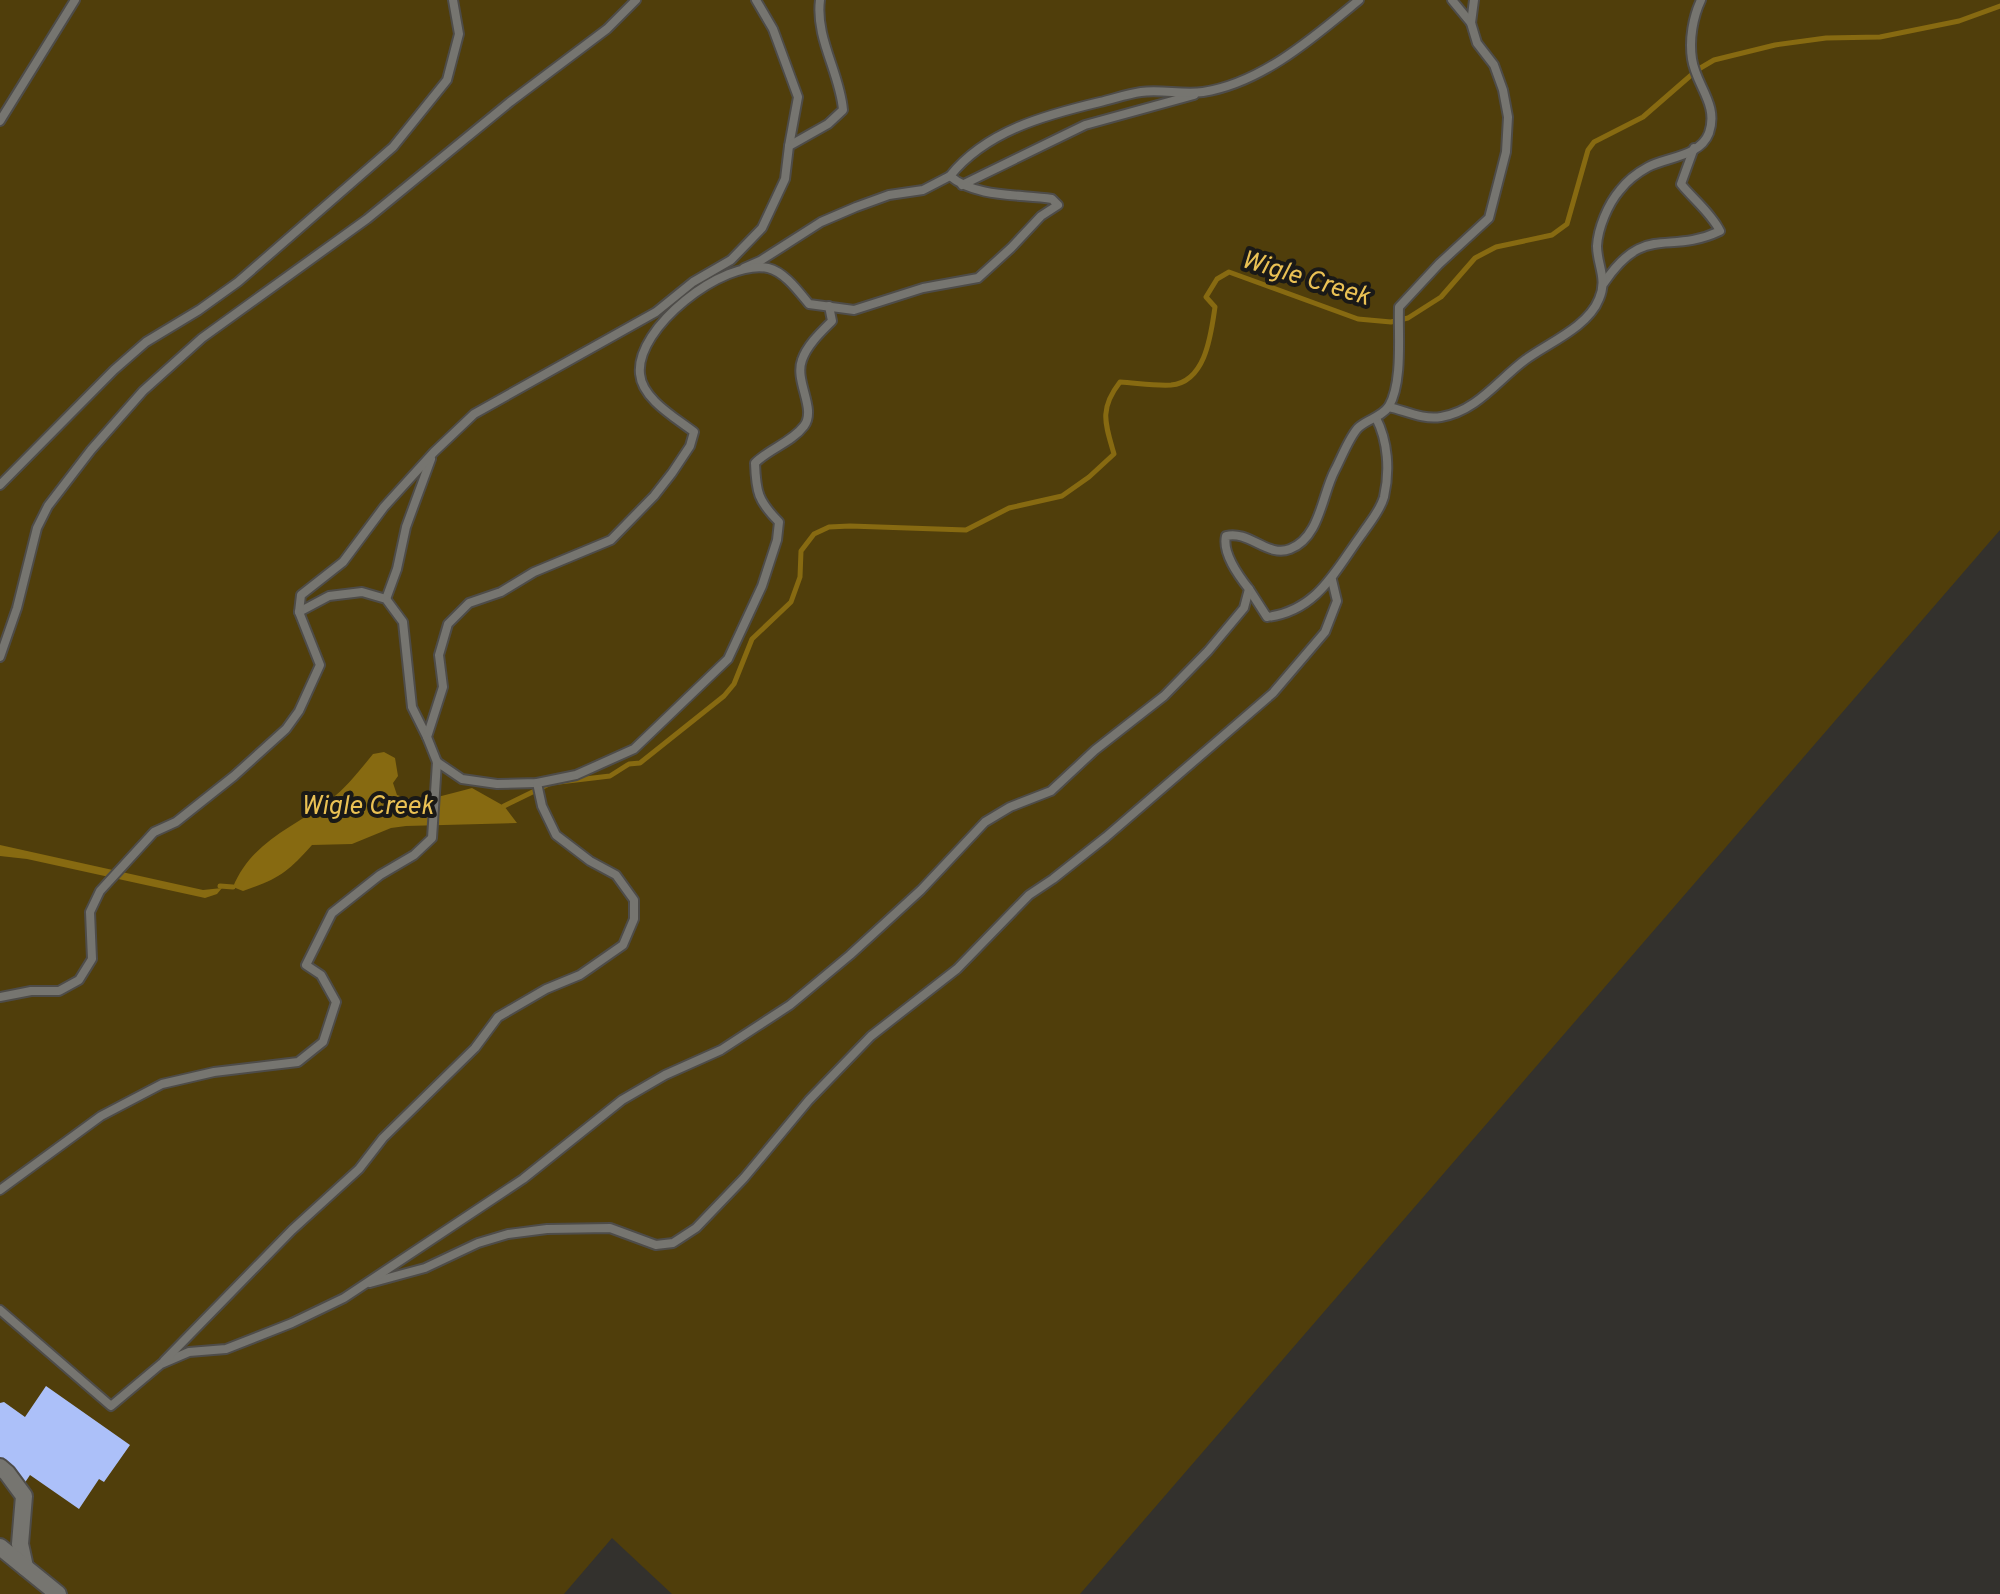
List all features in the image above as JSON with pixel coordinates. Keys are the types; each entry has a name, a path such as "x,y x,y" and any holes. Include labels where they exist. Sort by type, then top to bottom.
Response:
{"street":[{"path":"0,1467 24,1496 20,1544 25,1567"},
{"path":"0,1547 58,1594"}],"lane":[{"path":"0,121 75,0"},
{"path":"0,485 146,342 238,282 393,147 447,80 459,34 453,0"},
{"path":"0,657 17,608 37,528 48,506 91,450 143,391 202,338 367,219 510,102 607,29 636,0"},
{"path":"0,997 31,991 59,991 79,980 92,959 90,912 100,891 154,832 176,822 286,729 299,711 320,665 299,612 301,595 343,562 384,507 434,452 474,414 656,312 693,282 731,260 762,228 785,179 798,97 773,29 756,0"},
{"path":"789,146 828,124 843,110 842,91 823,37 820,0"},
{"path":"961,186 1085,125 1252,77 1298,48 1362,0"},
{"path":"1376,418 1383,432 1388,470 1383,500 1372,522 1332,580 1312,598 1284,615 1267,617 1238,575 1224,546 1226,536 1234,533 1274,551 1290,549 1304,538 1316,521 1334,472 1359,428 1389,407 1397,368 1399,307 1439,264 1489,218 1506,152 1508,117 1494,65 1477,43 1471,23 1452,0"},
{"path":"1471,23 1474,0"},
{"path":"1604,283 1597,246 1609,207 1619,191 1650,166 1667,162 1708,137 1713,116 1692,58 1693,17 1701,0"},
{"path":"427,737 443,687 439,655 448,624 469,603 501,592 534,572 611,540 654,496 690,446 694,432 650,395 639,376 641,353 664,319 701,288 760,261 821,222 889,195 923,190 950,176 964,158 1001,135 1056,112 1143,92 1202,92"},
{"path":"1389,407 1419,417 1438,418 1469,407 1525,360 1576,325 1599,302 1604,283 1631,251 1650,243 1705,238 1720,231 1713,218 1697,205 1681,184 1694,148"},
{"path":"736,272 768,268 793,284 809,304 854,310 923,288 978,278 1041,216 1058,205 1052,199 985,192 961,186 950,176"},
{"path":"437,762 462,779 497,784 537,783 576,775 634,749 728,659 762,586 777,540 779,522 765,508 756,491 755,463 806,424 809,408 800,386 801,360 816,337 832,321 829,306"},
{"path":"386,599 397,569 412,507 434,452"},
{"path":"362,1286 425,1268 478,1243 508,1234 547,1229 610,1228 656,1245 673,1243 696,1228 871,1036 957,969 1029,895 1106,837 1273,693 1325,632 1337,601 1332,580"},
{"path":"161,1364 189,1352 226,1349 279,1329 344,1298 523,1179 622,1100 665,1075 721,1050 790,1005 921,890 985,822 1010,807 1051,791 1095,750 1164,696 1244,608 1249,589"},
{"path":"0,1190 101,1116 162,1084 214,1072 298,1062 323,1042 336,1002 321,975 306,965 332,913 380,875 414,855 432,838 437,762 412,707 403,622 386,599 362,592 329,596 299,612"},
{"path":"0,1310 111,1406 161,1364 292,1230 359,1169 383,1138 475,1048 498,1017 546,989 580,975 623,945 634,919 634,900 616,875 590,861 556,835 542,806 537,783"}],"shaded area":[{"path":"0,0 2000,0 2000,530 1080,1594 672,1594 612,1538 564,1594 0,1594"}],"water":[{"name":"Wigle Creek","path":"384,752 395,758 398,776 393,783 397,795 425,799 472,788 504,806 517,823 406,826 391,828 352,844 312,845 274,879 243,891 233,887 241,871 262,847 336,795 373,754"},
{"path":"0,845 203,890 222,888 217,894 205,898 27,859 0,856"}],"building":[{"path":"46,1386 130,1445 104,1482 99,1479 79,1509 30,1475 24,1484 0,1469 0,1403 4,1402 25,1417"}],"waterway":[{"name":"Wigle Creek","path":"504,806 551,783 610,776 629,764 640,763 724,696 734,684 752,639 791,602 800,577 801,551 814,534 829,527 850,526 966,530 1009,508 1062,496 1089,477 1114,454 1106,408 1120,382 1171,385 1183,382 1199,366 1209,343 1215,307 1206,297 1217,279 1229,272 1358,319 1391,322 1408,318 1441,297 1475,258 1496,247 1552,235 1567,224 1588,150 1594,142 1643,117 1697,70 1714,60 1775,45 1826,38 1880,37 1959,21 2000,6"},
{"name":"Wigle Creek","path":"220,886 233,887"}]}
